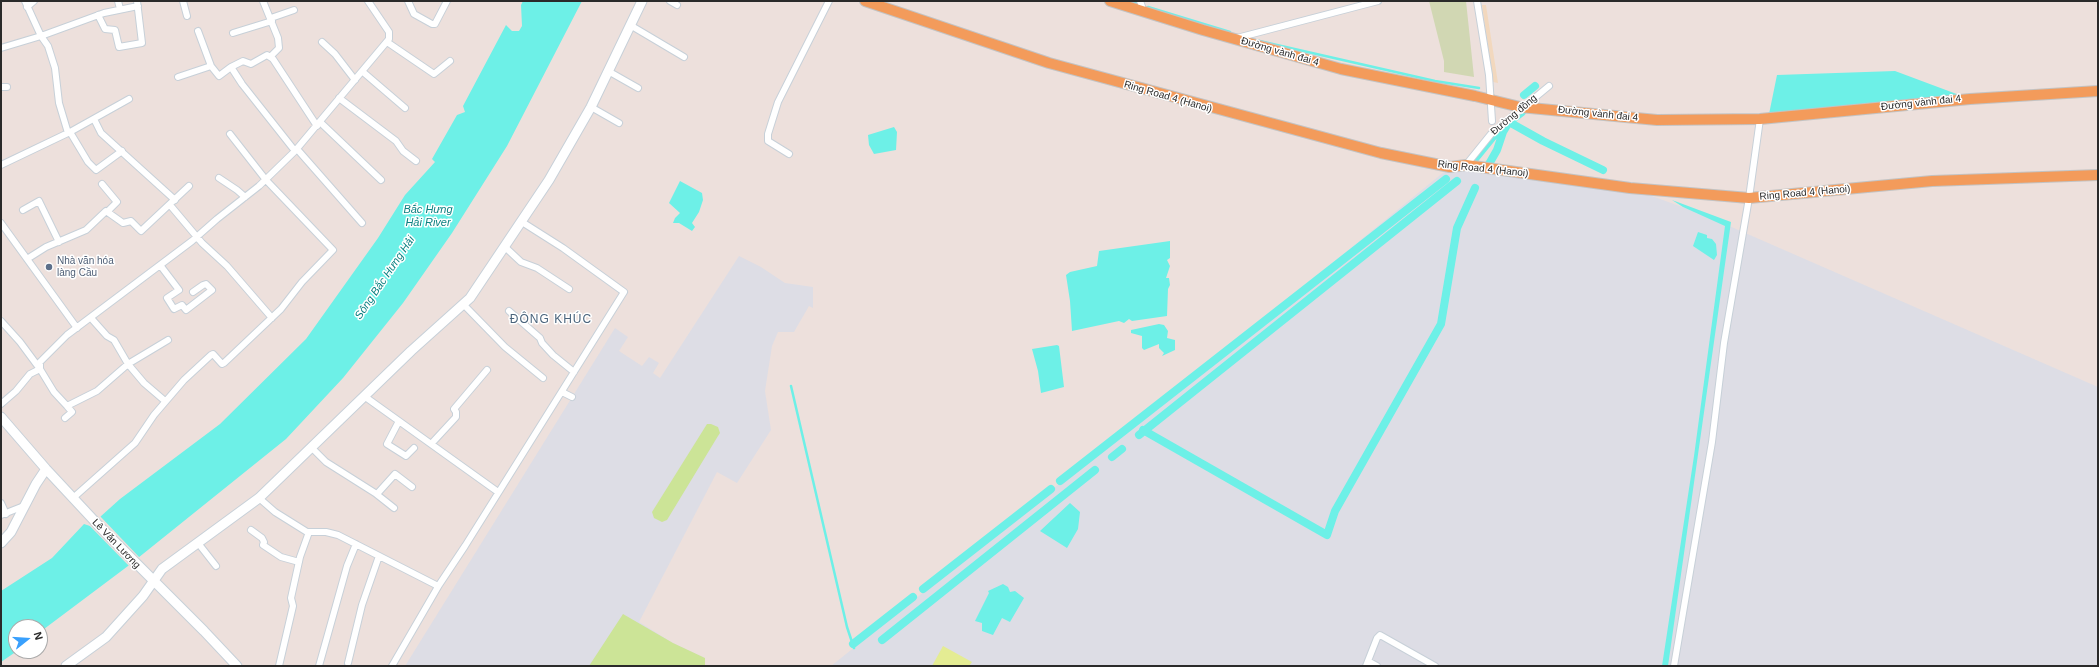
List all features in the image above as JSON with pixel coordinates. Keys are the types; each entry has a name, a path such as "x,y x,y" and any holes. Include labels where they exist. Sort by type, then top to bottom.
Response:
{"main road":[{"name":"Ring Road 4 (Hanoi)","path":"866,1 1049,63 1220,111 1381,153 1450,167 1466,165 1630,188 1749,198 1932,181 2098,175"},
{"name":"Đường vành đai 4","path":"1110,1 1233,39 1341,69 1523,107 1657,120 1760,119 1970,98 2098,91"}],"street":[{"path":"34,1 26,4 41,36 48,46 55,68 59,102 69,132 88,162 96,170 122,151"},
{"path":"118,1 120,9"},
{"path":"183,1 187,16"},
{"path":"263,1 271,20 279,48 270,57"},
{"path":"40,369 40,362 67,334 91,318 97,311 197,237 266,180 296,150 387,42 389,32 368,1"},
{"path":"408,1 414,14 432,24 435,24 447,1"},
{"path":"66,666 106,637 154,581 162,569 259,498 411,351 464,305 486,277 549,180 591,107 642,1"},
{"path":"670,1 676,5"},
{"path":"789,154 768,141 768,134 778,102 829,1"},
{"path":"1140,1 1144,12"},
{"path":"1233,39 1378,1"},
{"path":"1477,1 1489,75 1492,121"},
{"path":"1,48 41,36 98,15 138,3 142,43 119,47 115,30 105,29 98,15"},
{"path":"233,33 271,20 294,10"},
{"path":"630,25 684,57"},
{"path":"198,31 211,66 218,76 243,61 251,64 267,55 270,57 319,124 381,180"},
{"path":"322,42 335,54 355,80"},
{"path":"387,42 434,74 450,61"},
{"path":"178,77 211,66"},
{"path":"231,67 242,84 296,150 362,223"},
{"path":"608,71 638,88"},
{"path":"363,72 405,108"},
{"name":"Đường đồng","path":"1466,165 1491,134 1549,86"},
{"path":"340,98 396,141 403,151 416,161"},
{"path":"1,165 69,132 129,99"},
{"path":"591,107 619,122"},
{"path":"94,119 102,133 175,200"},
{"path":"1674,666 1712,442 1732,290 1749,198 1760,119"},
{"path":"73,498 135,444 165,401 184,380 213,354 222,364 224,364 272,318 302,282 333,250 266,180 230,134"},
{"path":"219,178 237,190 245,198"},
{"path":"26,259 86,230 108,211 117,202 102,184"},
{"path":"108,211 123,223 131,221 141,231 189,186"},
{"path":"23,210 39,201 59,242"},
{"path":"170,205 197,237 227,266 272,318"},
{"path":"392,666 438,586 466,546 498,492 624,292 563,248 522,222"},
{"path":"1,223 26,259 42,277 77,328"},
{"path":"505,247 521,262 538,268 570,289"},
{"path":"160,265 178,290 167,298 174,309 182,305 186,310 212,290 206,284 193,292"},
{"path":"464,305 505,347 543,378"},
{"path":"509,311 540,338 542,343 554,355 574,372"},
{"path":"91,318 107,336 114,340 128,364 144,382 165,401"},
{"path":"1,321 40,369 54,392 72,412 66,418"},
{"path":"67,406 97,391 128,364 168,340"},
{"path":"1,404 30,374 40,369"},
{"path":"432,443 456,417 456,412 454,409 487,370"},
{"path":"562,392 572,397"},
{"path":"364,396 432,443 498,492"},
{"name":"Lê Văn Lương","path":"1,417 87,514 237,666"},
{"path":"399,421 387,444 406,456 414,448"},
{"path":"312,448 337,470 377,494 394,508"},
{"path":"1,543 11,532 36,484 46,469"},
{"path":"377,494 395,474 412,487"},
{"path":"259,498 275,512 301,529 309,532 326,532 338,535 438,586"},
{"path":"1,503 3,514 26,505"},
{"path":"251,530 262,538 264,542 263,545 281,557 299,562"},
{"path":"279,666 293,606 291,598 299,562 309,532"},
{"path":"198,543 216,566"},
{"path":"319,666 347,566 356,544"},
{"path":"348,663 362,605 379,556"},
{"path":"1376,666 1367,664 1377,638 1380,635 1435,666"}],"shaded area":[{"path":"1450,167 1630,188 1704,215 2098,387 2098,666 831,666 1179,388"},
{"path":"739,256 761,267 785,283 813,287 813,308 809,306 794,332 778,332 772,346 765,391 771,430 737,483 717,472 639,622 673,643 705,658 705,666 405,666 615,328 628,337 619,351 642,366 649,357 659,363 653,373 660,378"}],"green space":[{"path":"1429,1 1466,1 1474,77 1444,72 1444,61"},
{"path":"707,424 718,427 720,433 667,520 662,522 654,518 652,512"},
{"path":"623,614 673,643 705,658 705,666 589,666"},
{"path":"943,646 972,662 969,666 932,666"}],"sand":[{"path":"1482,5 1486,5 1498,83 1493,82"}],"water":[{"name":"Bắc Hưng Hải River","path":"523,1 582,1 507,146 452,233 403,303 343,378 286,439 128,566 48,626 48,619 8,619 8,657 1,662 1,591 52,558 84,524 90,526 120,499 220,424 306,339 378,238 405,195 435,162 432,159 457,115 465,112 463,106 506,25 512,31 519,31 522,26 521,5"},
{"path":"1895,71 1970,99 1768,119 1777,75"},
{"path":"894,127 897,132 896,150 874,154 869,145 868,135"},
{"path":"680,181 702,193 703,200 699,212 692,223 695,227 692,231 679,223 673,223 675,218 680,213 669,203"},
{"path":"1672,200 1731,222 1668,666 1662,666 1694,456 1725,226 1683,207"},
{"path":"1698,232 1707,235 1707,238 1712,239 1716,244 1717,255 1714,260 1693,246"},
{"path":"1170,241 1170,258 1167,260 1170,266 1166,278 1169,278 1170,285 1168,289 1167,316 1132,321 1129,319 1124,323 1119,321 1072,331 1070,301 1066,275 1070,272 1097,266 1099,251"},
{"path":"1159,324 1164,325 1168,331 1167,338 1175,340 1175,350 1162,356 1164,353 1159,348 1159,344 1144,350 1142,348 1142,336 1131,333 1131,330"},
{"path":"1057,345 1059,346 1064,387 1041,393 1038,371 1032,349"},
{"path":"1070,503 1080,512 1078,529 1067,548 1040,531"},
{"path":"1003,584 1008,587 1010,592 1015,591 1024,598 1010,622 1002,618 993,635 982,631 982,623 975,621 989,593 988,591"}],"pier":[{"path":"99,515 140,558 130,567 86,522 90,524"}],"waterway":[{"path":"1131,1 1139,4"},
{"path":"1148,7 1230,32"},
{"path":"1255,40 1435,81 1479,88"},
{"path":"1524,95 1535,86"},
{"path":"1474,160 1496,133 1503,132 1509,122 1522,112"},
{"path":"1509,122 1543,141 1603,170"},
{"path":"1489,164 1497,150 1503,132"},
{"path":"1060,481 1446,179"},
{"path":"1139,435 1457,181"},
{"path":"1143,430 1327,535 1335,511 1441,324 1457,228 1475,188"},
{"path":"791,386 847,627 854,648"},
{"path":"1112,457 1122,449"},
{"path":"882,640 1095,470"},
{"path":"923,589 1051,489"},
{"path":"853,644 913,597"}],"place":[{"name":"Nhà văn hóa làng Cầu","path":"49,267"}],"district":[{"name":"ĐÔNG KHÚC","path":"551,320"}],"water label":[{"name":"Sông Bắc Hưng Hải","path":"385,278"}]}
